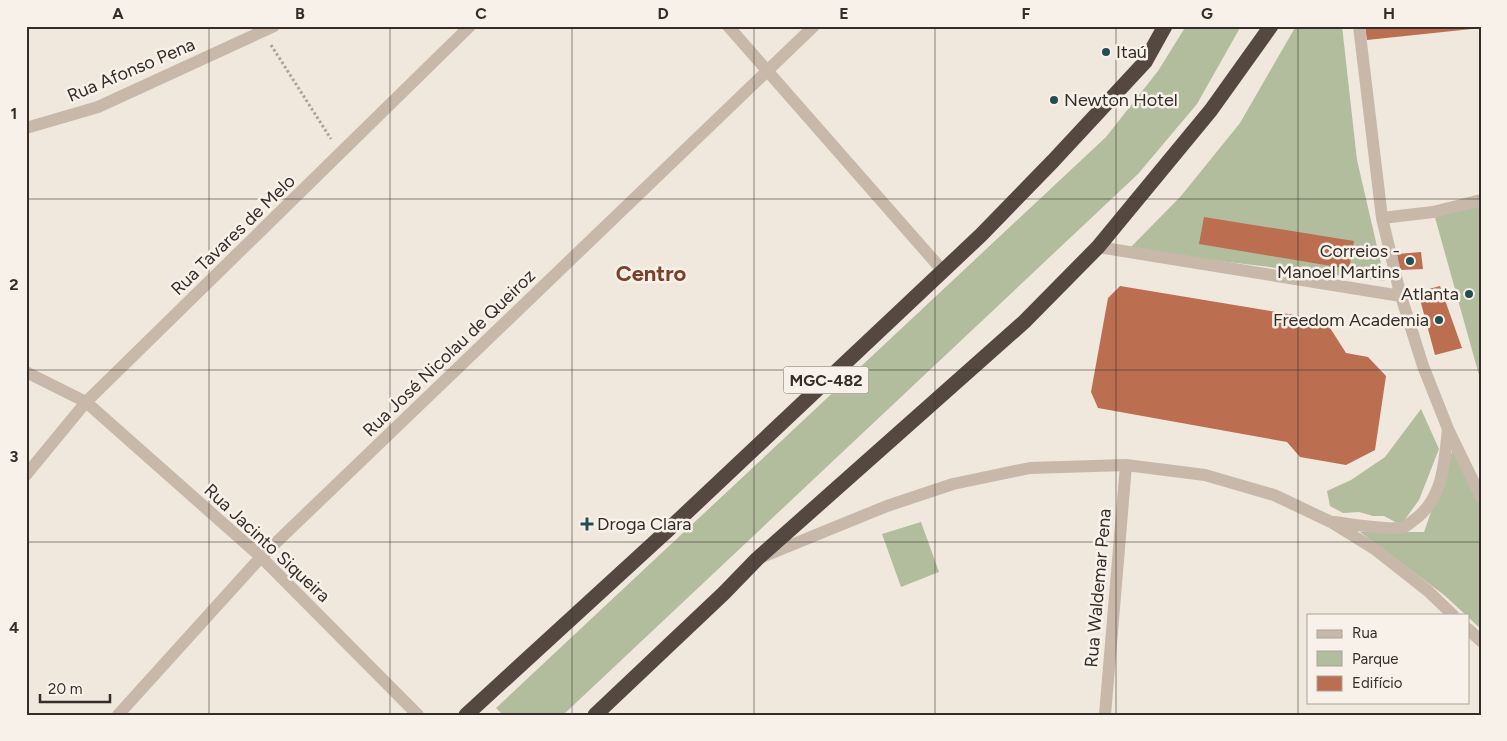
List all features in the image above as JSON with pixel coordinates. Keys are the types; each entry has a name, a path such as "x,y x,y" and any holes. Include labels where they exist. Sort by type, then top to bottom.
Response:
{"highway":[{"name":"MGC-482","path":"466,715 668,530 981,235 1145,62 1165,26"},
{"path":"595,715 724,593 757,559 1024,322 1098,247 1211,110 1271,26"}],"street":[{"name":"Rua Tavares de Melo","path":"26,475 86,402 470,26"},
{"path":"728,26 943,271"},
{"name":"Rua José Nicolau de Queiroz","path":"118,715 261,557 814,26"},
{"path":"1359,26 1382,218 1401,296 1423,366 1448,429 1481,497"},
{"name":"Rua Afonso Pena","path":"26,128 98,107 268,29"},
{"path":"1382,218 1433,212 1481,200"},
{"path":"1098,247 1401,296"},
{"name":"Rua Jacinto Siqueira","path":"26,372 86,402 261,557 418,715"},
{"path":"1331,522 1385,528 1404,527 1422,514 1434,498 1441,478 1448,429"},
{"path":"757,559 887,506 953,484 1030,468 1126,465 1204,475 1274,495 1331,522 1376,550 1428,591 1452,614"},
{"name":"Rua Waldemar Pena","path":"1105,715 1126,465"},
{"path":"1470,631 1481,641"}],"path":[{"path":"268,29 341,154"}],"green space":[{"path":"1186,26 1241,26 1197,104 1138,174 563,715 503,715 496,708 1106,137 1158,71"},
{"path":"1296,26 1342,26 1357,160 1385,281 1128,250 1181,196 1240,123"},
{"name":"Atlanta","path":"1481,206 1481,374 1479,375 1434,214"},
{"path":"1421,409 1439,449 1419,500 1401,525 1384,516 1373,516 1359,512 1343,513 1330,506 1327,491 1351,480 1385,457"},
{"path":"1454,446 1481,500 1481,629 1470,619 1470,614 1465,614 1444,595 1360,532 1424,532"},
{"path":"921,522 939,572 901,587 882,534"}],"building":[{"path":"1365,26 1481,26 1481,28 1367,40"},
{"path":"1204,217 1354,241 1349,269 1199,244"},
{"name":"Correios - Manoel Martins","path":"1421,252 1423,269 1399,270 1397,254"},
{"path":"1120,286 1325,320 1346,353 1368,357 1386,376 1375,450 1346,465 1300,457 1287,442 1098,408 1091,392 1108,298"},
{"name":"Freedom Academia","path":"1440,286 1462,348 1435,355 1418,292"}],"place":[{"name":"Itaú","path":"1106,52"},
{"name":"Newton Hotel","path":"1054,100"},
{"name":"Correios - Manoel Martins","path":"1410,261"},
{"name":"Atlanta","path":"1469,294"},
{"name":"Freedom Academia","path":"1439,320"},
{"name":"Droga Clara","path":"587,524"}],"district":[{"name":"Centro","path":"651,273"}]}
